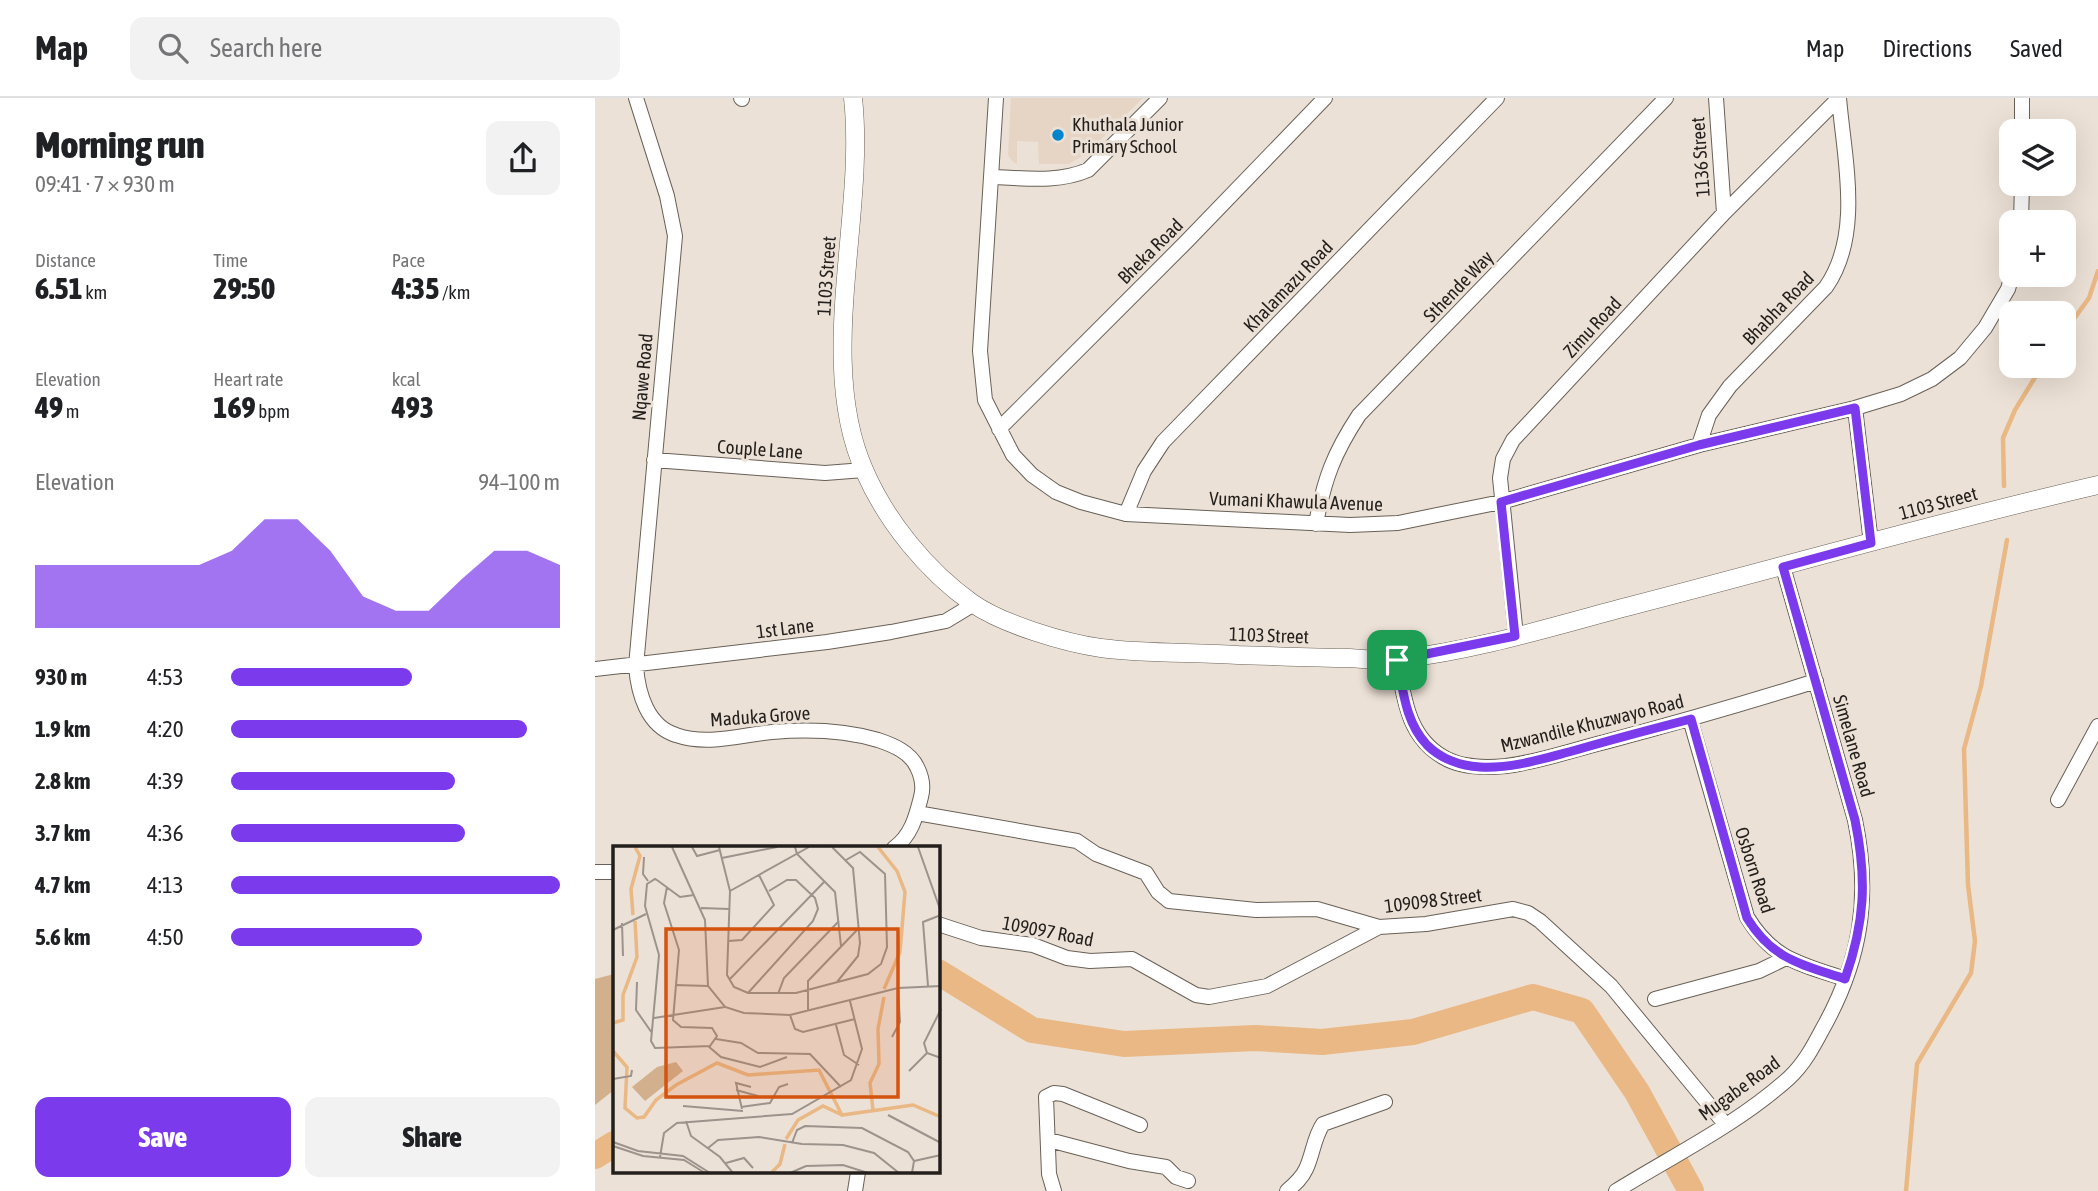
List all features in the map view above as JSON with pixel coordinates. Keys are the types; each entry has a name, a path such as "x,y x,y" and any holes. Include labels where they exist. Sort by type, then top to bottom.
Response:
{"street":[{"name":"Nqawe Road","path":"636,98 667,195 675,236 636,666"},
{"name":"1103 Street","path":"853,98 854,188 843,354 847,406 864,470 899,530 935,570 974,604 1015,624 1050,636 1100,648 1397,660 1515,636 1982,512 2098,485"},
{"name":"Vumani Khawula Avenue","path":"996,98 980,351 985,400 1013,455 1032,475 1056,492 1126,514 1317,524 1398,523 1501,502 1699,445 1855,408 1901,394 1932,379 1960,358 1985,328 2009,287"},
{"path":"992,177 1056,179 1075,176 1088,170 1160,98"},
{"name":"Bheka Road","path":"999,429 1325,98"},
{"name":"Khalamazu Road","path":"1126,514 1144,471 1163,442 1497,98"},
{"name":"Sthende Way","path":"1317,524 1329,471 1339,445 1359,415 1666,98"},
{"name":"1136 Street","path":"1716,98 1724,213"},
{"name":"Zimu Road","path":"1515,636 1500,478 1503,459 1513,440 1724,213 1839,98"},
{"name":"Bhabha Road","path":"1699,445 1715,404 1826,287 1836,270 1844,246 1847,221 1847,188 1839,98"},
{"path":"2022,98 2022,119"},
{"path":"1855,408 1871,543"},
{"name":"Couple Lane","path":"654,460 825,473 864,470"},
{"name":"Simelane Road","path":"1783,567 1855,820 1861,852 1864,881 1860,921 1854,954 1845,979"},
{"name":"1st Lane","path":"595,669 827,642 927,626 946,621 974,604"},
{"name":"Mzwandile Khuzwayo Road","path":"1397,660 1407,713 1416,732 1427,746 1462,765 1482,767 1531,761 1691,719 1816,681"},
{"name":"Maduka Grove","path":"636,666 638,688 644,705 656,723 674,735 702,740 820,730 865,737 890,744 905,752 915,762 922,779 922,792 909,834 896,846"},
{"name":"Osborn Road","path":"1691,719 1747,918 1758,936 1786,958 1845,979"},
{"path":"2058,800 2098,726"},
{"name":"109098 Street","path":"917,813 1077,841 1096,854 1146,873 1158,892 1169,901 1256,910 1317,909 1380,927 1426,924 1500,910 1513,909 1528,913 1611,986 1725,1124"},
{"path":"595,872 613,872"},
{"name":"109097 Road","path":"940,925 981,938 1033,945 1067,958 1090,961 1132,959 1196,995 1209,997 1267,986 1380,927"},
{"path":"1655,999 1759,971 1786,958"},
{"name":"Mugabe Road","path":"1616,1191 1765,1097 1800,1066 1835,1008 1845,979"},
{"path":"1054,1191 1049,1174 1045,1100 1054,1093 1063,1094 1140,1125"},
{"path":"1287,1191 1307,1168 1323,1125 1385,1102"},
{"path":"1049,1140 1129,1161 1166,1167 1176,1177 1188,1181"}],"shaded area":[{"name":"Khuthala Junior Primary School","path":"1011,98 1143,98 1086,154 1069,164 1039,164 1038,142 1017,141 1017,164 1008,155"},
{"path":"613,974 613,1091 595,1105 595,979"}],"waterway":[{"path":"2076,316 2089,298 2098,271"},
{"path":"2004,486 2003,438 2015,410 2035,378"},
{"path":"1906,1191 1917,1064 1971,973 1975,941 1968,885 1964,749 1981,686 2007,540"},
{"path":"940,973 1032,1030 1124,1044 1255,1038 1322,1042 1413,1032 1533,997 1582,1011 1637,1092 1691,1191"},
{"path":"595,1156 613,1145"}],"place":[{"name":"Khuthala Junior Primary School","path":"1058,135"}],"route":[{"path":"1855,408 1871,543 1783,567 1855,820 1861,852 1864,881 1860,921 1854,954 1845,979 1786,958 1758,936 1747,918 1691,719 1507,766 1462,765 1427,746 1416,732 1407,713 1397,660 1515,636 1501,502 1699,445 1855,408"}]}
